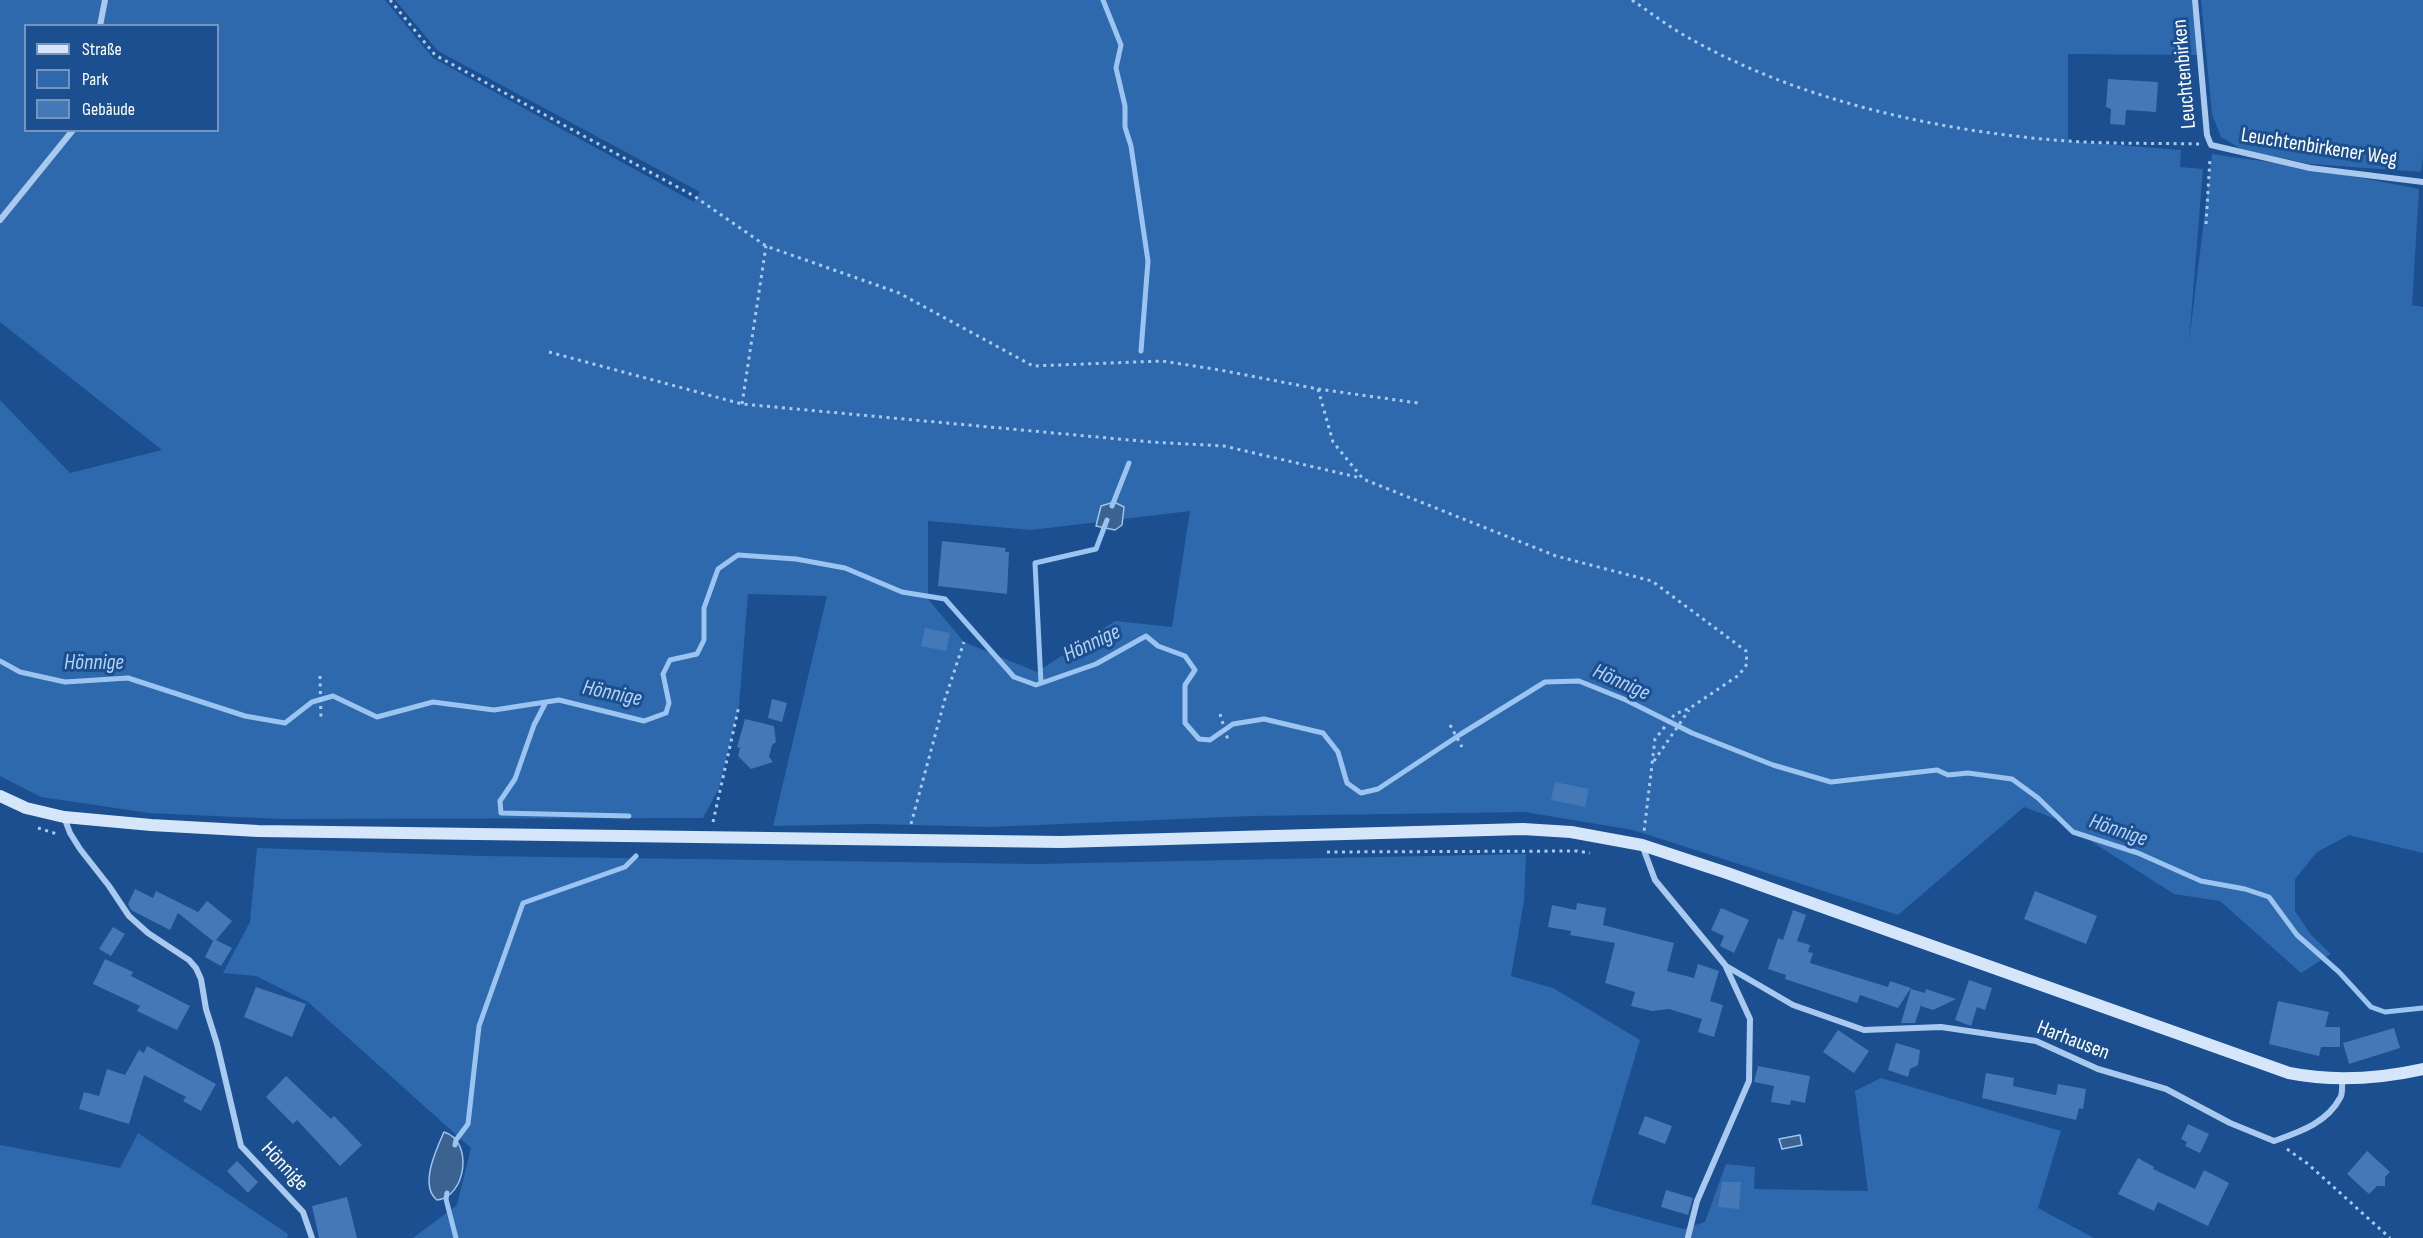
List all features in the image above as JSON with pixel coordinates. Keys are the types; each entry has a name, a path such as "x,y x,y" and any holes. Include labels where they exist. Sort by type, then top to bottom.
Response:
{"main road":[{"path":"0,796 26,808 64,817 258,831 1073,842 1523,829 1571,832 1642,845 1738,876 2292,1074 2342,1080 2394,1075 2423,1069"}],"street":[{"path":"100,24 105,0"},
{"name":"Leuchtenbirken","path":"2195,0 2207,135 2211,145"},
{"path":"0,220 71,132"},
{"name":"Leuchtenbirkener Weg","path":"2211,145 2310,168 2423,182"},
{"name":"Hönnige","path":"64,817 80,849 129,916 189,960 196,968 201,979 206,1010 217,1044 241,1146 303,1212 312,1238"},
{"name":"Harhausen","path":"1642,845 1655,880 1725,966 1750,1020 1749,1081 1697,1201 1688,1237"},
{"name":"Harhausen","path":"1725,966 1793,1005 1864,1030 1941,1027 2037,1041 2098,1069 2166,1089 2230,1123 2274,1141"},
{"path":"2274,1141 2307,1129 2320,1120 2341,1097 2342,1080"}],"path":[{"path":"390,0 435,55 694,196 766,246 898,293 1033,366 1162,361 1318,389 1418,403"},
{"path":"1632,0 1699,43 1753,69 1850,104 1964,130 2068,141 2211,145 2206,224"},
{"path":"742,404 766,246"},
{"path":"549,352 742,404 1151,442 1224,446 1363,479 1557,556 1652,581 1746,651 1747,663 1739,675 1690,708 1675,714 1655,739 1642,845"},
{"path":"1318,389 1333,442 1363,479"},
{"path":"907,839 926,764 964,642"},
{"path":"320,676 321,718"},
{"path":"710,838 719,788 739,706"},
{"path":"1653,763 1690,708"},
{"path":"1220,714 1228,740"},
{"path":"1450,725 1462,747"},
{"path":"2274,1141 2308,1164 2390,1238"}],"green space":[{"path":"0,0 385,0 433,58 694,202 700,192 438,51 395,0 2195,0 2200,55 2068,54 2068,141 2181,150 2180,167 2203,169 2189,342 2212,154 2310,168 2419,189 2412,305 2423,307 2423,853 2349,835 2317,852 2295,879 2295,911 2311,935 2331,954 2301,973 2220,901 2174,894 2056,819 2024,807 1898,915 1633,830 1525,812 1251,816 991,827 873,824 773,826 827,596 748,594 739,706 719,788 703,818 280,819 149,813 41,797 0,776 0,400 70,473 162,450 0,322","holes":["1190,511 1172,627 1115,621 1037,672 964,642 928,599 928,521 1031,530"]},
{"path":"2201,0 2423,0 2423,157 2421,172 2311,164 2243,150 2221,137 2212,114"},
{"path":"257,848 482,856 1036,864 1526,854 1524,901 1511,976 1553,988 1640,1040 1591,1204 1683,1229 1705,1222 1726,1164 1755,1167 1754,1189 1868,1191 1855,1091 1881,1078 2061,1131 2038,1208 2094,1238 413,1238 457,1205 471,1148 308,1002 256,976 223,973 250,922"},
{"path":"138,1133 288,1234 287,1238 0,1238 0,1145 120,1168"}],"shaded area":[{"path":"1114,502 1124,507 1122,525 1115,530 1096,526 1101,506"},
{"path":"444,1132 454,1137 460,1146 463,1168 455,1189 447,1197 437,1200 429,1186 429,1177"},
{"path":"1800,1135 1802,1145 1782,1149 1779,1139"}],"building":[{"path":"2108,79 2158,82 2156,112 2126,110 2125,125 2110,124 2111,109 2106,107"},
{"path":"942,541 1006,548 1005,552 1009,552 1007,594 938,586"},
{"path":"925,628 950,633 946,651 921,646"},
{"path":"772,699 787,703 782,722 768,718"},
{"path":"745,719 774,726 776,742 772,745 769,757 773,762 751,769 738,756 740,748 737,747"},
{"path":"1555,782 1589,789 1585,807 1551,800"},
{"path":"135,889 153,898 156,891 198,912 207,901 232,921 216,940 232,948 221,966 205,957 213,941 178,913 170,930 131,910 128,904"},
{"path":"2035,891 2097,916 2086,944 2024,919"},
{"path":"1577,903 1606,908 1603,925 1674,943 1667,971 1694,978 1698,964 1719,971 1710,1001 1723,1005 1714,1037 1698,1032 1702,1019 1669,1009 1652,1011 1631,1006 1635,992 1605,983 1615,943 1570,935 1571,931 1548,927 1552,905 1576,910"},
{"path":"1721,908 1749,920 1734,953 1720,946 1724,936 1711,930"},
{"path":"1793,910 1806,915 1797,941 1810,945 1808,952 1813,953 1810,963 1888,987 1890,981 1911,988 1898,1008 1860,995 1857,1003 1785,979 1786,975 1768,969 1778,938 1783,940"},
{"path":"113,927 125,934 111,956 99,949"},
{"path":"105,959 133,972 131,976 190,1006 177,1030 137,1011 140,1006 93,984"},
{"path":"1969,980 1992,988 1985,1010 1977,1007 1971,1026 1955,1020"},
{"path":"256,987 306,1004 292,1037 244,1017"},
{"path":"1911,989 1925,993 1915,1023 1901,1023"},
{"path":"1926,989 1956,999 1933,1010 1921,1006"},
{"path":"2278,1001 2329,1012 2325,1027 2340,1027 2340,1047 2321,1047 2319,1056 2269,1044"},
{"path":"2394,1028 2400,1048 2349,1064 2343,1043"},
{"path":"1838,1030 1869,1051 1854,1073 1823,1052"},
{"path":"1896,1043 1920,1050 1918,1065 1910,1069 1908,1077 1888,1070"},
{"path":"147,1046 216,1084 201,1111 183,1101 186,1097 144,1075 129,1124 79,1109 84,1092 99,1096 107,1069 125,1075 139,1050 144,1053"},
{"path":"1758,1066 1810,1076 1805,1103 1791,1100 1790,1105 1771,1102 1774,1086 1754,1082"},
{"path":"1986,1073 2014,1078 2013,1086 2056,1095 2058,1084 2086,1089 2083,1109 2079,1108 2076,1120 1982,1098"},
{"path":"286,1076 331,1119 334,1116 362,1145 340,1166 297,1120 293,1124 266,1097"},
{"path":"1645,1116 1672,1126 1665,1144 1638,1134"},
{"path":"2188,1124 2209,1134 2200,1153 2185,1146 2187,1142 2181,1139"},
{"path":"2367,1151 2390,1172 2385,1177 2385,1186 2377,1186 2369,1194 2347,1174"},
{"path":"2138,1158 2154,1167 2153,1169 2195,1189 2204,1170 2229,1183 2208,1226 2158,1202 2154,1211 2118,1194"},
{"path":"237,1161 258,1182 248,1193 227,1171"},
{"path":"1722,1182 1741,1182 1739,1209 1718,1207"},
{"path":"1666,1190 1693,1198 1688,1215 1661,1207"},
{"path":"347,1197 357,1238 319,1238 312,1206"}],"waterway":[{"path":"1103,0 1121,45 1116,68 1125,106 1125,127 1131,146 1148,261 1141,351"},
{"path":"1112,506 1129,463"},
{"path":"1041,683 1035,563 1096,549 1107,520"},
{"name":"Hönnige","path":"0,661 20,672 65,682 128,678 245,716 285,723 312,702 333,696 377,717 433,702 494,710 559,700 644,721 666,713 669,703 663,674 670,660 697,654 704,640 704,608 718,569 738,555 796,559 845,568 902,592 945,599 1014,677 1036,685 1096,664 1146,636 1158,646 1185,656 1195,670 1185,685 1185,723 1199,739 1210,740 1233,724 1264,719 1323,733 1338,752 1347,783 1361,793 1378,789 1545,682 1579,681 1626,700 1692,733 1773,765 1831,782 1937,770 1948,775 1968,773 2012,779 2038,798 2073,832 2138,853 2201,881 2245,889 2269,897 2297,935 2339,972 2371,1007 2385,1012 2423,1008"},
{"path":"546,702 534,725 515,779 500,801 501,813 629,816"},
{"path":"455,1145 468,1124 479,1026 523,903 625,867 636,856"},
{"path":"447,1193 446,1199 456,1238"}]}
